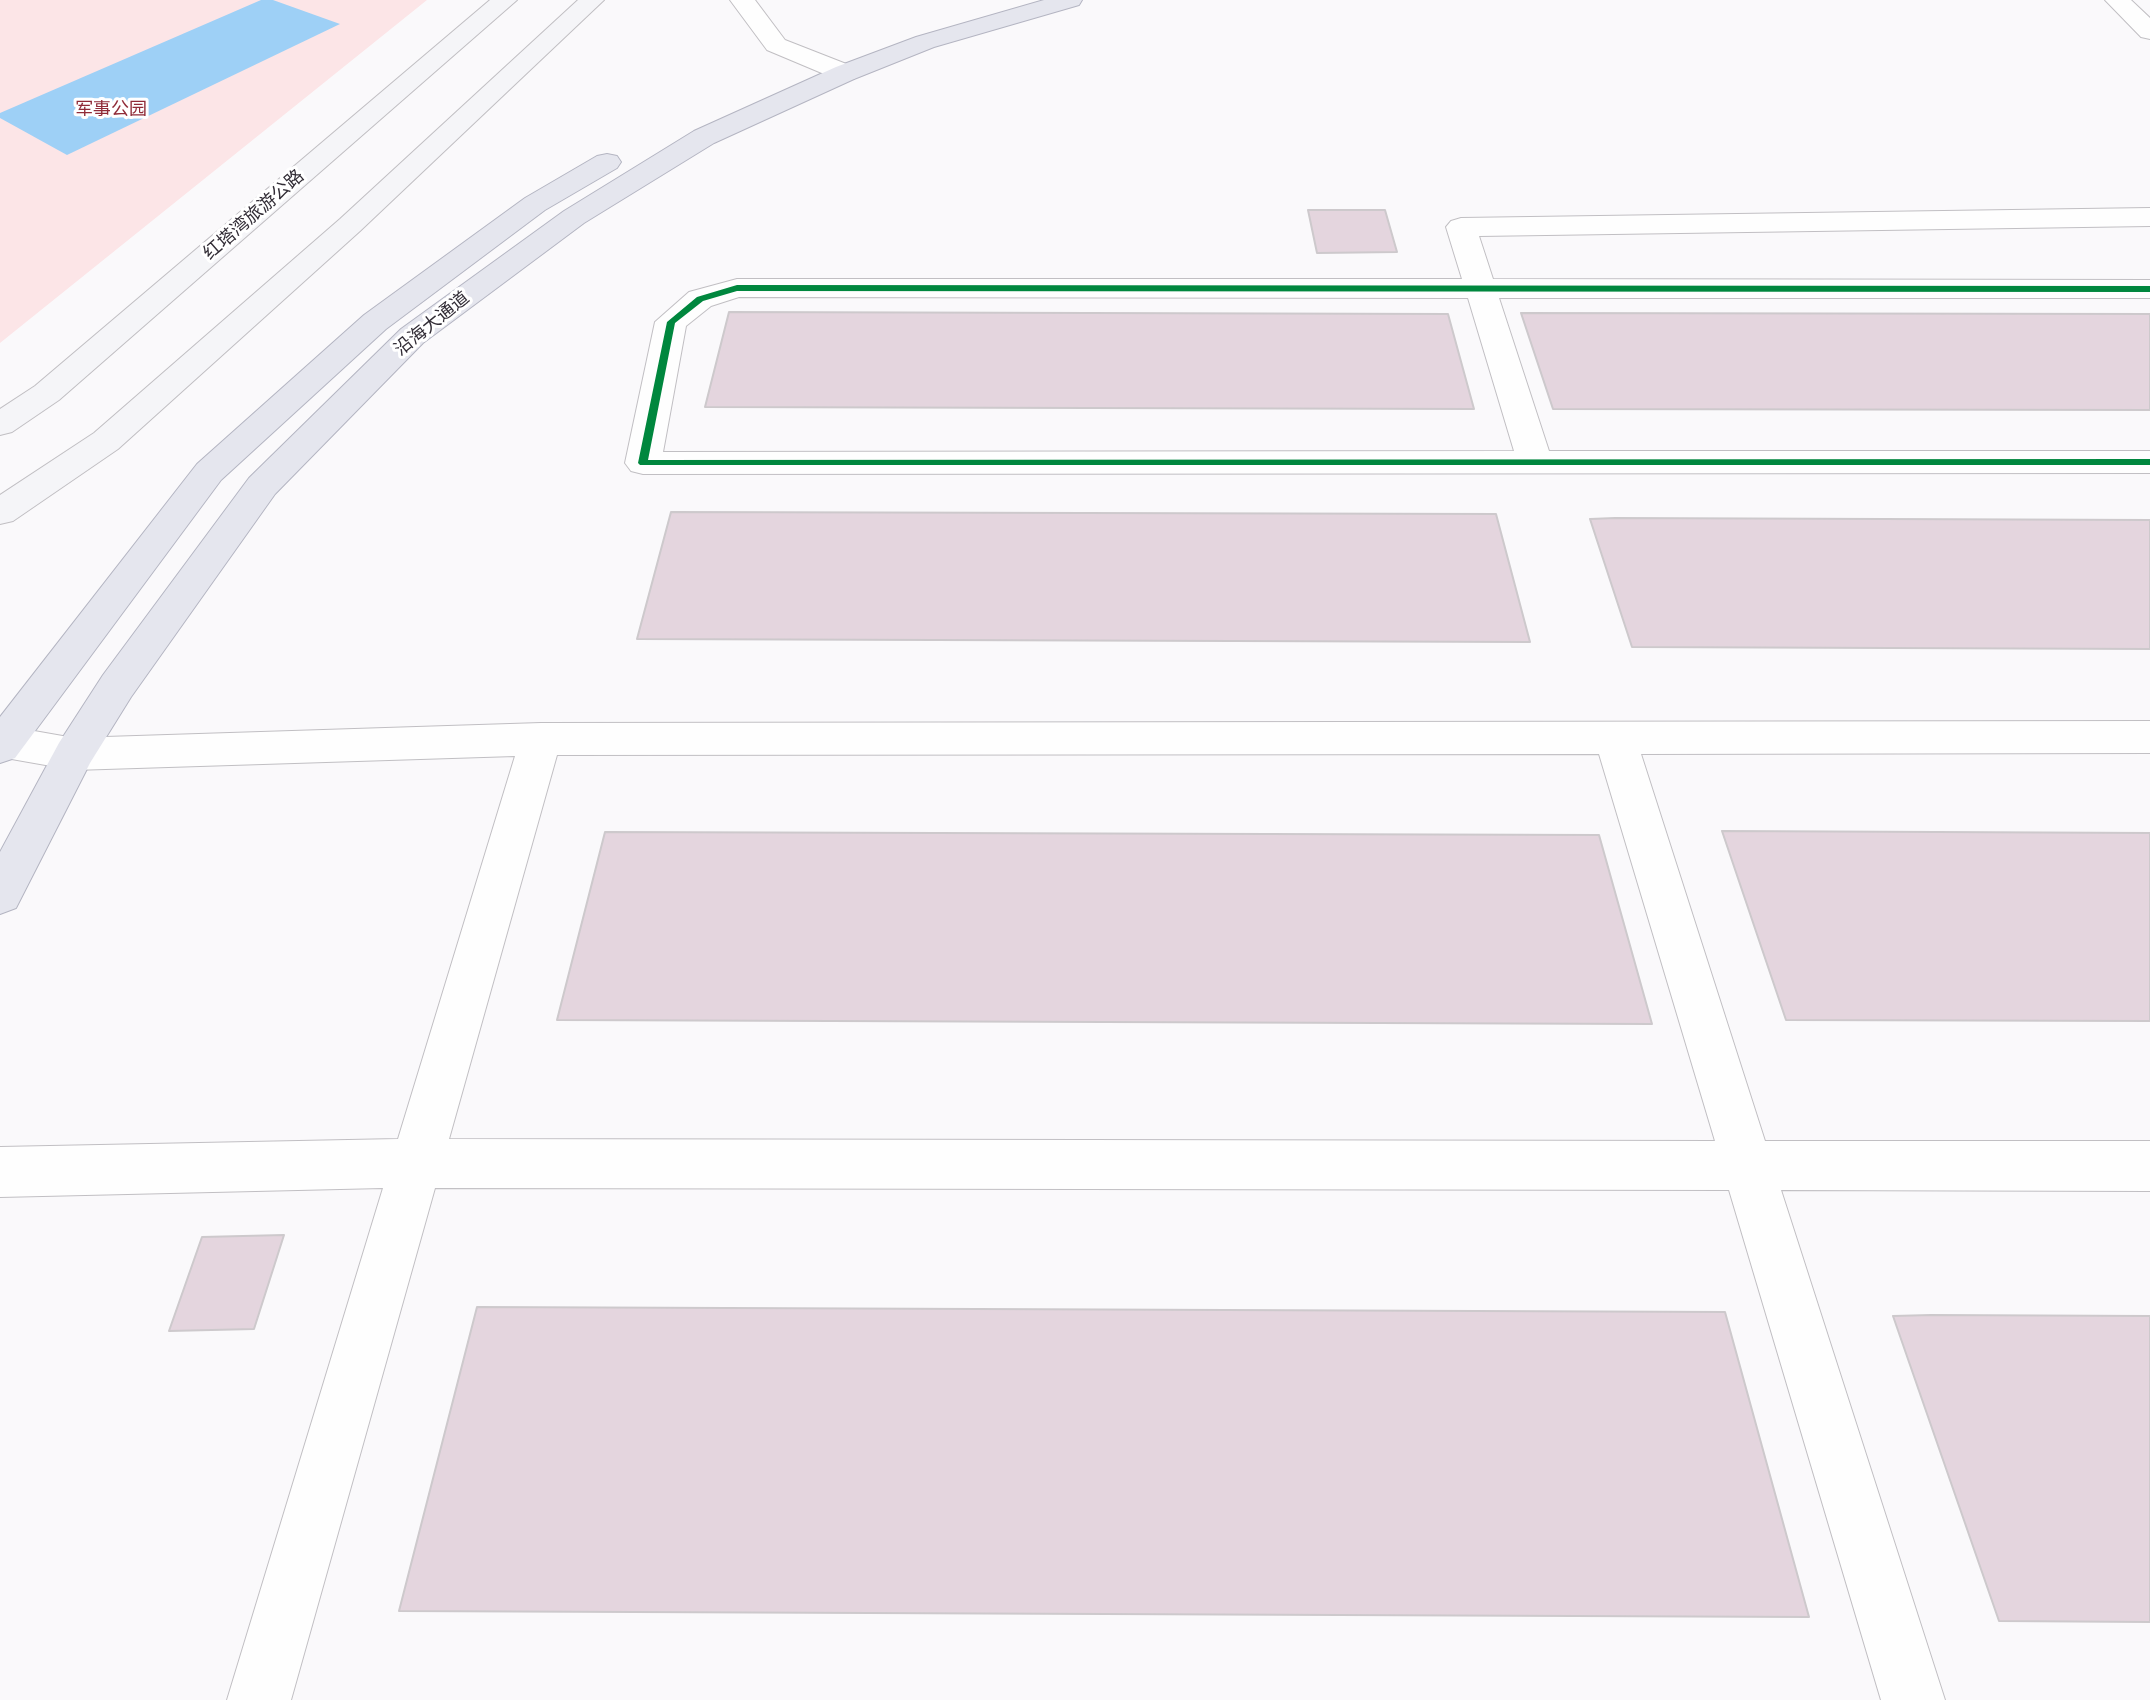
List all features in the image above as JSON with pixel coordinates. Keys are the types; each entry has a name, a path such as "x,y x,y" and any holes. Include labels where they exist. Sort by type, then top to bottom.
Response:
{"highway":[{"name":"沿海大通道","path":"1,743 209,472 375,322 535,204 675,121 813,58 983,0"},
{"name":"沿海大通道","path":"0,895 74,754 117,686 262,486 412,336 574,217 704,137 845,73 925,42 1070,0"}],"main road":[{"name":"红塔湾旅游公路","path":"0,424 59,383 505,0"},
{"path":"0,512 106,441 350,225 592,0"}],"street":[{"path":"742,0 776,45 845,73"},
{"path":"2117,0 2150,32"},
{"path":"1535,463 1461,227 2150,217"},
{"path":"2150,289 737,288 700,299 671,322 643,463 2150,462"},
{"path":"1615,737 1913,1700"},
{"path":"1,743 74,754 541,739 2150,737"},
{"path":"259,1700 541,739"},
{"path":"0,1172 417,1163 2150,1166"}],"green space":[{"name":"军事公园","path":"0,0 427,0 0,343"}],"water":[{"path":"261,0 273,0 340,24 67,155 0,118 0,113"}],"building":[{"path":"1308,210 1385,210 1397,252 1317,253"},
{"path":"729,312 1448,314 1474,409 705,407"},
{"path":"1521,313 2150,314 2150,410 1553,409"},
{"path":"671,512 1496,514 1530,642 637,639"},
{"path":"1590,519 2150,520 2150,649 1632,647"},
{"path":"1722,831 2150,833 2150,1021 1786,1020"},
{"path":"605,832 1599,835 1652,1024 557,1020"},
{"path":"284,1235 254,1329 169,1331 202,1237"},
{"path":"477,1307 1725,1312 1809,1617 399,1611"},
{"path":"1893,1316 2150,1316 2150,1622 1999,1621"}],"cycle path":[{"path":"2150,289 737,288 700,299 671,322 643,463 2150,462"}]}
